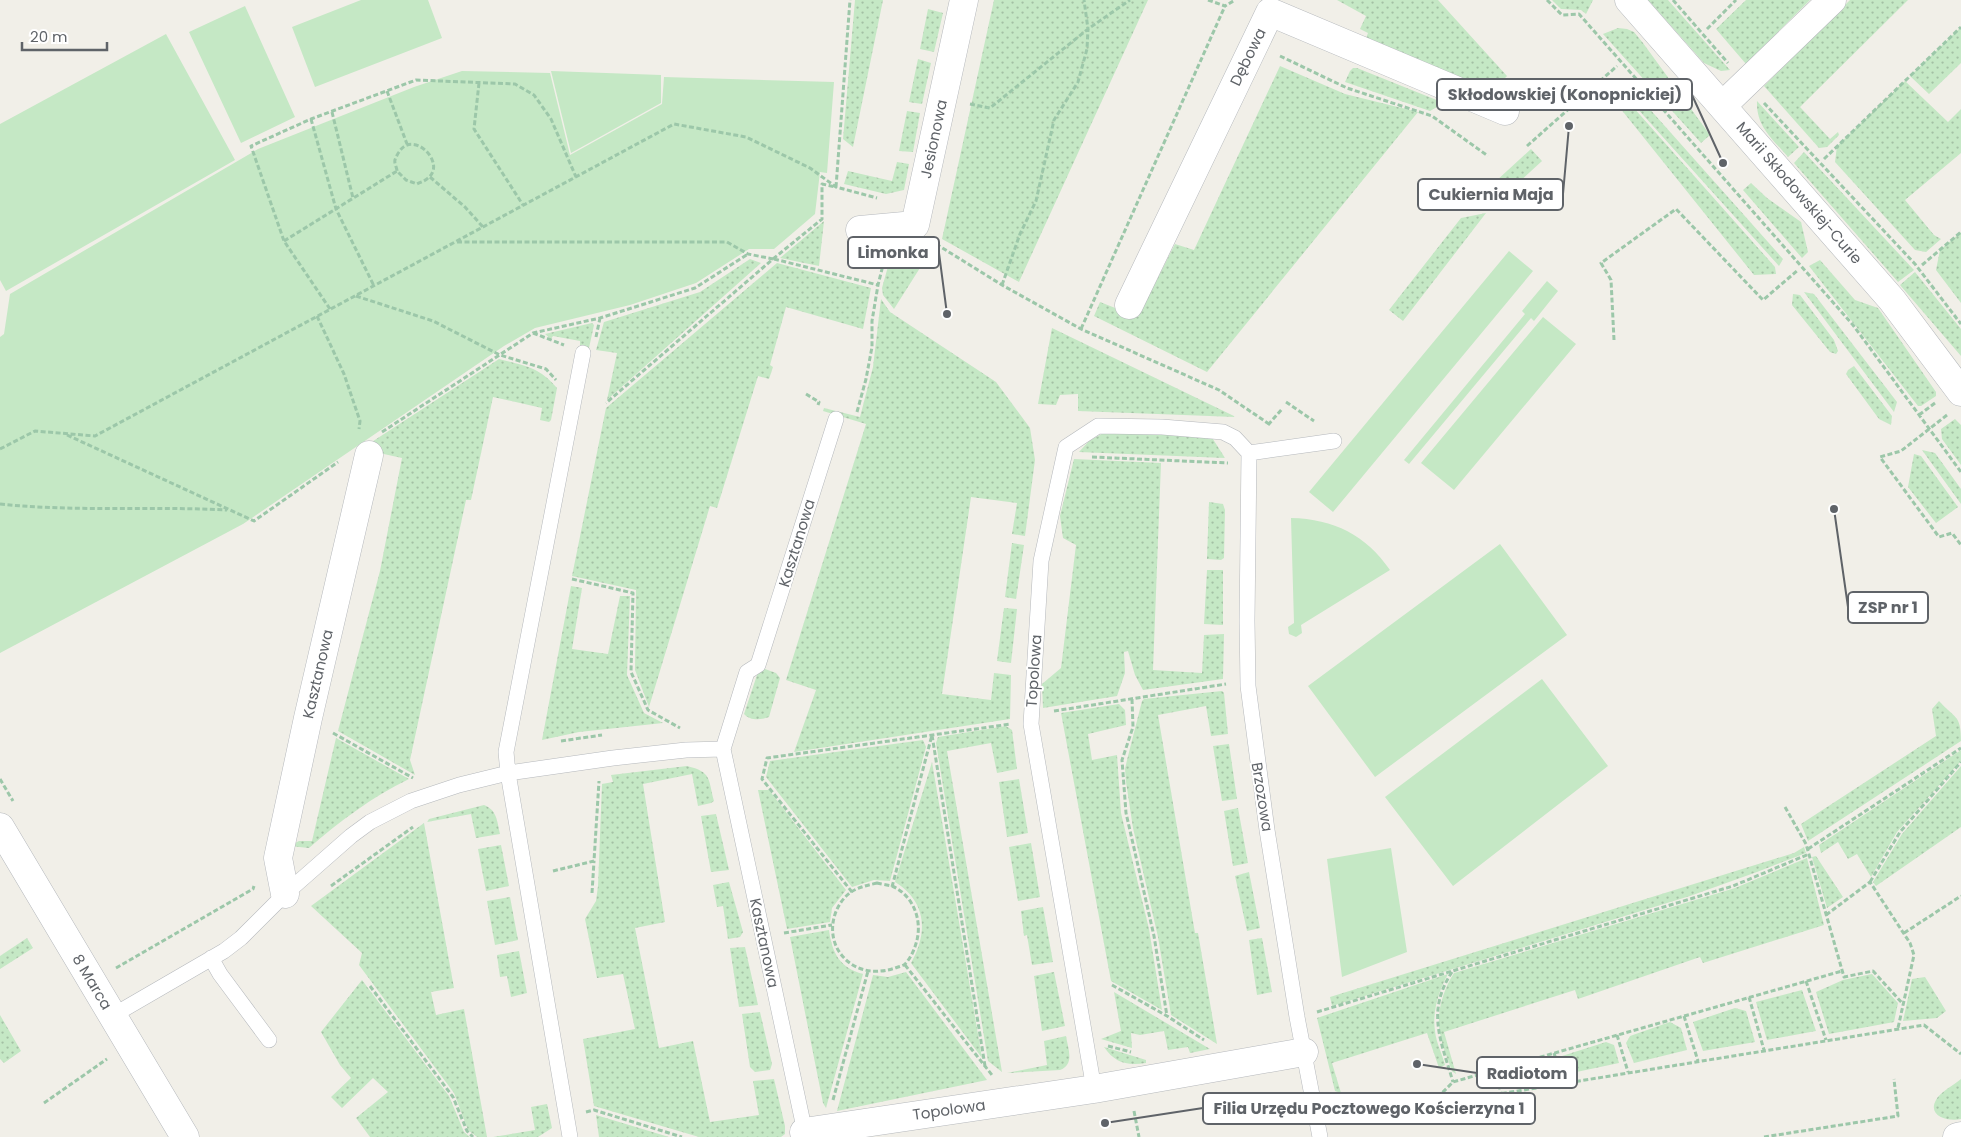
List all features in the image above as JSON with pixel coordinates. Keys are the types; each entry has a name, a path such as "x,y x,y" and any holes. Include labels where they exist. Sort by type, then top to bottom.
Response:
{"street":[{"name":"Jesionowa","path":"860,230 915,225 964,0"},
{"name":"Marii Skłodowskiej-Curie","path":"1629,0 1892,300 1955,403"},
{"path":"1723,105 1832,0"},
{"name":"Dębowa","path":"1128,305 1270,12 1505,111"},
{"name":"Kasztanowa","path":"282,883 278,858 370,439"},
{"name":"8 Marca","path":"0,827 185,1137"},
{"name":"Topolowa","path":"805,1134 838,1126 1094,1090 1304,1052"},
{"path":"1957,1137 1961,1136"}],"lane":[{"path":"570,1137 506,752 583,353"},
{"name":"Kasztanowa","path":"805,1134 723,748 748,672 758,665 836,419"},
{"name":"Topolowa","path":"1094,1090 1030,724 1041,561 1066,447 1098,426 1162,427 1223,432 1235,438 1249,453"},
{"path":"1249,453 1334,441"},
{"name":"Brzozowa","path":"1249,453 1248,686 1267,830 1320,1137"},
{"path":"112,1016 211,958 241,938 282,883 388,812 411,800 434,792 508,773 613,758 723,748"},
{"path":"211,958 220,974 269,1040"}],"path":[{"path":"836,187 850,0"},
{"path":"1002,285 1020,234 1036,201 1054,120 1078,82 1087,49 1088,29 1084,0"},
{"path":"968,104 990,108 1088,29 1130,0"},
{"path":"1208,0 1225,6"},
{"path":"1081,329 1225,6 1235,0"},
{"path":"1548,0 1562,15 1579,14 1853,325 1961,472"},
{"path":"1673,0 1746,83 1915,264 1961,324"},
{"path":"1706,29 1736,0"},
{"path":"1824,159 1961,27"},
{"path":"1255,43 1347,88 1432,116 1488,156"},
{"path":"1527,146 1617,66"},
{"path":"330,309 284,241 251,146 312,119 416,80 515,84 534,95 551,119 576,177"},
{"path":"480,82 474,129 523,205"},
{"path":"387,91 407,144"},
{"path":"332,112 353,199"},
{"path":"312,119 336,209 374,286"},
{"path":"0,449 35,431 95,436 674,124 746,137 810,168 836,187"},
{"path":"407,144 415,144 423,148 431,156 434,167 430,177 417,184 406,180 397,172 395,159 400,150 407,144"},
{"path":"284,241 397,172"},
{"path":"1714,176 1719,172"},
{"path":"430,177 483,227"},
{"path":"606,404 822,219 822,184 836,187"},
{"path":"1614,340 1611,280 1601,263 1676,209 1764,300 1798,270"},
{"path":"1922,265 1961,232"},
{"path":"456,242 726,242 748,254 878,285"},
{"path":"947,250 1002,285 1081,329 1219,390 1269,424"},
{"path":"317,316 344,374 360,422 370,439 533,333 600,318 695,288 748,254"},
{"path":"355,296 433,321 500,355 546,369 558,383"},
{"path":"857,413 872,347 872,322 875,300"},
{"path":"1286,402 1316,422"},
{"path":"1955,403 1930,429 1901,451 1879,459 1939,537 1952,533 1961,545"},
{"path":"64,434 254,521 341,459"},
{"path":"0,504 38,508 171,507 230,510"},
{"path":"572,579 634,593 631,672 648,710 680,728"},
{"path":"1031,714 1227,684"},
{"path":"1132,698 1133,727 1122,760 1126,813 1154,936 1167,1016"},
{"path":"308,718 418,781 410,784"},
{"path":"852,892 762,779 767,758 1014,724"},
{"path":"671,728 688,727"},
{"path":"552,743 577,737 605,735"},
{"path":"892,886 932,735"},
{"path":"932,735 986,1067"},
{"path":"1808,849 1961,748"},
{"path":"1826,915 1870,882 1900,832 1961,762"},
{"path":"592,893 600,774"},
{"path":"1785,807 1808,849 1844,977 1872,971 1903,1004"},
{"path":"324,891 417,824"},
{"path":"1318,1012 1733,886 1809,854"},
{"path":"553,871 594,861"},
{"path":"1870,882 1904,934 1914,955 1898,1028"},
{"path":"253,889 255,883"},
{"path":"112,970 253,889 282,883"},
{"path":"877,883 892,886 907,897 917,912 920,930 915,948 904,965 884,971 868,971 851,965 839,952 834,939 832,925 839,903 863,886 877,883"},
{"path":"1904,934 1961,896"},
{"path":"763,937 832,925"},
{"path":"904,965 996,1081"},
{"path":"838,1126 831,1116 831,1107 868,971"},
{"path":"1431,1104 1453,1082 1842,971"},
{"path":"1453,972 1444,985 1438,1007 1437,1029 1453,1082"},
{"path":"1806,981 1826,1040"},
{"path":"1112,985 1167,1016 1205,1041"},
{"path":"370,986 453,1097 467,1131 473,1137"},
{"path":"1749,997 1764,1050"},
{"path":"1684,1016 1698,1061"},
{"path":"1337,1120 1924,1025 1961,1054"},
{"path":"1617,1035 1628,1072"},
{"path":"1554,1053 1562,1083"},
{"path":"44,1103 102,1062"},
{"path":"1495,1070 1501,1093"},
{"path":"1764,1137 1898,1116 1894,1078"},
{"path":"566,1117 594,1110 682,1137"}],"green space":[{"path":"361,0 428,0 442,38 315,87 292,27"},
{"path":"855,0 883,0 853,147 843,139"},
{"path":"994,0 1148,0 1019,282 942,239"},
{"path":"1337,0 1438,0 1507,76 1496,87 1476,87 1371,41 1366,38 1368,33 1360,29 1366,16"},
{"path":"1552,0 1593,0 1586,14 1581,10 1561,9"},
{"path":"1648,0 1668,0 1730,70 1721,71 1704,63"},
{"path":"1746,0 1810,0 1746,64 1716,29"},
{"path":"1850,0 1908,0 1800,107 1830,139 1838,132 1839,135 1827,147 1819,148 1764,86"},
{"path":"245,6 295,117 241,143 189,32"},
{"path":"928,9 943,13 934,52 920,49"},
{"path":"1961,27 1961,63 1929,94 1910,76"},
{"path":"1618,28 1634,32 1710,135 1701,143 1603,34"},
{"path":"166,34 235,160 6,291 0,280 0,124"},
{"path":"918,59 931,63 922,104 909,102"},
{"path":"1280,66 1345,94 1418,112 1207,372 1094,316 1100,302 1138,317 1175,244 1194,250"},
{"path":"1353,68 1444,103 1430,111 1345,82"},
{"path":"462,71 550,73 570,155 662,104 664,77 834,82 827,173 820,172 815,214 774,249 749,249 696,283 630,305 535,328 504,346 243,524 0,653 0,337 4,334 10,294 258,149 414,87"},
{"path":"551,71 661,75 661,103 571,153"},
{"path":"1905,81 1948,122 1961,109 1961,153 1905,200 1934,235 1941,239 1926,252 1915,250 1835,162 1837,146"},
{"path":"1626,96 1639,97 1783,259 1779,266"},
{"path":"1625,98 1775,267 1776,274 1754,275 1616,103"},
{"path":"1757,101 1799,147 1788,157 1762,125 1757,110"},
{"path":"907,111 920,113 913,152 899,151"},
{"path":"1531,149 1542,161 1494,205 1483,193"},
{"path":"1804,152 1914,270 1898,282 1794,163"},
{"path":"897,162 909,164 904,190 886,194 844,184 848,171 892,181"},
{"path":"1751,183 1767,198 1801,222 1808,252 1802,258 1743,190"},
{"path":"1486,213 1403,321 1389,310 1461,218"},
{"path":"824,221 819,266 780,258"},
{"path":"1961,232 1961,303 1936,270 1940,250"},
{"path":"895,241 925,260 894,309 883,295 882,288"},
{"path":"1509,251 1533,271 1333,512 1309,492"},
{"path":"750,259 761,263 607,400 617,353 596,350 604,322 700,292"},
{"path":"1820,260 1855,300 1878,308 1936,392 1936,396 1918,406 1809,266"},
{"path":"777,263 871,288 863,329 786,307 770,365 773,367 769,379 758,376 717,508 710,506 649,707 635,670 636,590 572,576 606,408"},
{"path":"1915,272 1961,329 1961,356 1900,285"},
{"path":"1547,281 1558,291 1534,321 1531,318 1409,464 1404,460 1525,314 1522,311"},
{"path":"1804,292 1814,294 1897,402 1894,412"},
{"path":"1793,294 1800,295 1834,340 1838,351 1836,354 1830,352 1792,305"},
{"path":"881,299 890,312 996,382 1030,428 1035,460 1025,536 1012,534 1017,503 971,497 942,694 991,700 994,673 1011,675 1010,719 794,752 816,690 786,680 866,424 823,411 824,408 860,417 873,367"},
{"path":"1543,317 1576,344 1454,490 1421,463"},
{"path":"592,323 594,325 589,348 580,347 580,341 553,336 551,339 545,334"},
{"path":"1052,328 1236,417 1078,411 1078,394 1060,395 1056,405 1038,404"},
{"path":"499,359 538,371 557,388 551,420 549,422 540,420 542,408 493,397 471,500 466,500 410,760 415,775 338,731 380,571 402,458 361,449"},
{"path":"1854,366 1892,416 1891,425 1879,419 1846,374"},
{"path":"1955,419 1961,425 1961,465 1942,439 1941,429"},
{"path":"1105,432 1211,436 1225,458 1079,452 1089,441"},
{"path":"1922,450 1935,453 1961,489 1961,504"},
{"path":"1914,454 1921,456 1958,507 1936,523 1908,487"},
{"path":"1074,459 1161,463 1153,670 1202,673 1204,635 1224,634 1223,679 1143,690 1135,675 1128,651 1124,652 1125,673 1117,696 1043,708 1042,684 1061,668 1076,545 1063,538 1060,516"},
{"path":"1209,502 1223,504 1225,510 1224,558 1221,560 1207,559"},
{"path":"1291,518 1321,522 1348,531 1370,547 1390,570 1301,625 1302,633 1296,637 1289,634 1288,627 1294,623"},
{"path":"1012,543 1024,545 1016,599 1005,597"},
{"path":"1500,544 1567,635 1375,777 1308,686"},
{"path":"1207,570 1223,570 1223,625 1204,624"},
{"path":"571,586 582,588 572,649 608,654 620,596 630,596 627,675 644,713 663,723 579,732 542,740"},
{"path":"1004,608 1017,609 1011,663 997,661"},
{"path":"765,669 776,673 780,678 769,717 752,719 744,714 758,672"},
{"path":"1542,679 1608,766 1453,886 1385,797"},
{"path":"1222,691 1224,693 1228,734 1211,736 1206,706 1158,715 1195,933 1198,933 1217,1044 1171,1015 1158,937 1133,828 1125,769 1144,699"},
{"path":"1939,701 1958,721 1961,741 1808,841 1801,824 1936,736 1932,709"},
{"path":"1119,704 1125,710 1126,725 1088,734 1092,760 1117,755 1121,813 1149,929 1162,1010 1111,981 1061,713"},
{"path":"1006,726 1012,730 1017,769 997,773 991,743 947,751 1002,1072 988,1061 936,743 938,737"},
{"path":"336,738 409,779 357,810 309,848 289,846 299,841 312,841"},
{"path":"923,740 926,747 890,881 874,880 852,887 766,777 770,761"},
{"path":"1229,744 1237,799 1222,801 1213,746"},
{"path":"1961,750 1961,761 1897,832 1871,877 1857,854 1848,859 1838,842 1821,853 1819,845"},
{"path":"932,762 982,1058 911,963 917,952 920,940 921,919 919,909 913,899 906,890 895,882"},
{"path":"687,766 705,774 708,778 714,801 698,806 692,774 643,784 665,922 635,928 659,1048 693,1041 710,1122 759,1115 753,1081 774,1079 785,1126 785,1134 781,1137 699,1137 594,1106 583,1039 635,1029 623,974 597,978 585,919 596,901 598,886 602,784 613,782 611,775"},
{"path":"1961,766 1961,827 1876,886 1873,882 1902,834"},
{"path":"1019,779 1028,833 1007,837 999,782"},
{"path":"758,790 769,790 846,890 832,908 830,922 787,929"},
{"path":"484,805 494,813 500,834 476,838 471,814 427,822 429,819"},
{"path":"1238,808 1248,863 1233,866 1224,811"},
{"path":"716,814 729,870 711,872 701,816"},
{"path":"424,823 454,988 431,992 436,1015 464,1009 487,1137 477,1137 468,1130 454,1093 359,965 362,953 311,906"},
{"path":"1031,843 1040,897 1018,901 1009,847"},
{"path":"501,845 509,886 486,891 478,849"},
{"path":"1804,847 1806,853 1690,896 1332,1006 1330,997 1794,853"},
{"path":"1391,848 1407,952 1342,977 1327,859"},
{"path":"1816,856 1843,897 1827,908 1812,857"},
{"path":"1807,858 1824,925 1703,963 1700,957 1578,999 1575,990 1444,1032 1456,1074 1452,1071 1441,1038 1439,1018 1444,994 1454,973 1735,888"},
{"path":"1249,872 1260,928 1247,931 1235,876"},
{"path":"729,882 743,932 740,937 728,939 723,906 717,907 713,885"},
{"path":"510,897 518,940 495,945 487,901"},
{"path":"1043,907 1053,962 1032,965 1027,935 1024,936 1021,911"},
{"path":"829,930 832,946 838,958 848,968 863,974 826,1108 823,1103 790,937"},
{"path":"27,938 33,948 0,969 0,956"},
{"path":"1262,938 1272,992 1257,995 1249,940"},
{"path":"745,947 758,1005 739,1007 730,948"},
{"path":"519,951 527,993 511,997 507,976 500,977 497,955"},
{"path":"906,972 987,1080 837,1111 873,975 888,977"},
{"path":"1054,972 1065,1026 1042,1031 1034,976"},
{"path":"1448,974 1439,994 1434,1016 1438,1044 1445,1065 1439,1068 1427,1033 1332,1063 1341,1093 1335,1091 1317,1018"},
{"path":"1872,974 1898,1003 1894,1022 1829,1034 1816,992 1843,980"},
{"path":"1925,977 1946,1011 1937,1018 1903,1021 1912,979"},
{"path":"362,980 449,1096 464,1132 470,1137 370,1137 356,1118 388,1092 373,1078 342,1108 331,1097 351,1078 340,1065 321,1032"},
{"path":"1802,990 1816,1031 1767,1040 1756,1002"},
{"path":"1114,992 1210,1049 1190,1053 1188,1047 1168,1050 1164,1031 1140,1035 1131,1033 1132,1048 1101,1039 1121,1031"},
{"path":"1735,1008 1746,1011 1755,1042 1703,1051 1693,1022"},
{"path":"760,1012 772,1064 770,1070 755,1072 750,1067 742,1014"},
{"path":"0,1015 21,1051 4,1063 0,1059"},
{"path":"1670,1022 1681,1028 1687,1050 1634,1063 1626,1043 1630,1036"},
{"path":"1066,1036 1069,1060 1065,1067 1060,1070 1007,1073 1047,1065 1044,1041"},
{"path":"1606,1042 1614,1045 1619,1063 1567,1074 1562,1056"},
{"path":"1104,1047 1146,1060 1146,1063 1133,1064 1122,1062 1113,1057"},
{"path":"1543,1056 1549,1058 1553,1075 1504,1084 1502,1070"},
{"path":"1961,1079 1961,1119 1950,1120 1940,1117 1934,1110 1936,1100 1944,1091"},
{"path":"547,1104 552,1128 538,1137 493,1137 535,1130 531,1107"},
{"path":"596,1115 669,1137 599,1137"}],"place":[{"name":"Cukiernia Maja","path":"1569,126"},
{"name":"Skłodowskiej (Konopnickiej)","path":"1723,163"},
{"name":"Limonka","path":"947,314"},
{"name":"ZSP nr 1","path":"1834,509"},
{"name":"Radiotom","path":"1417,1064"},
{"name":"Filia Urzędu Pocztowego Kościerzyna 1","path":"1105,1123"}]}
